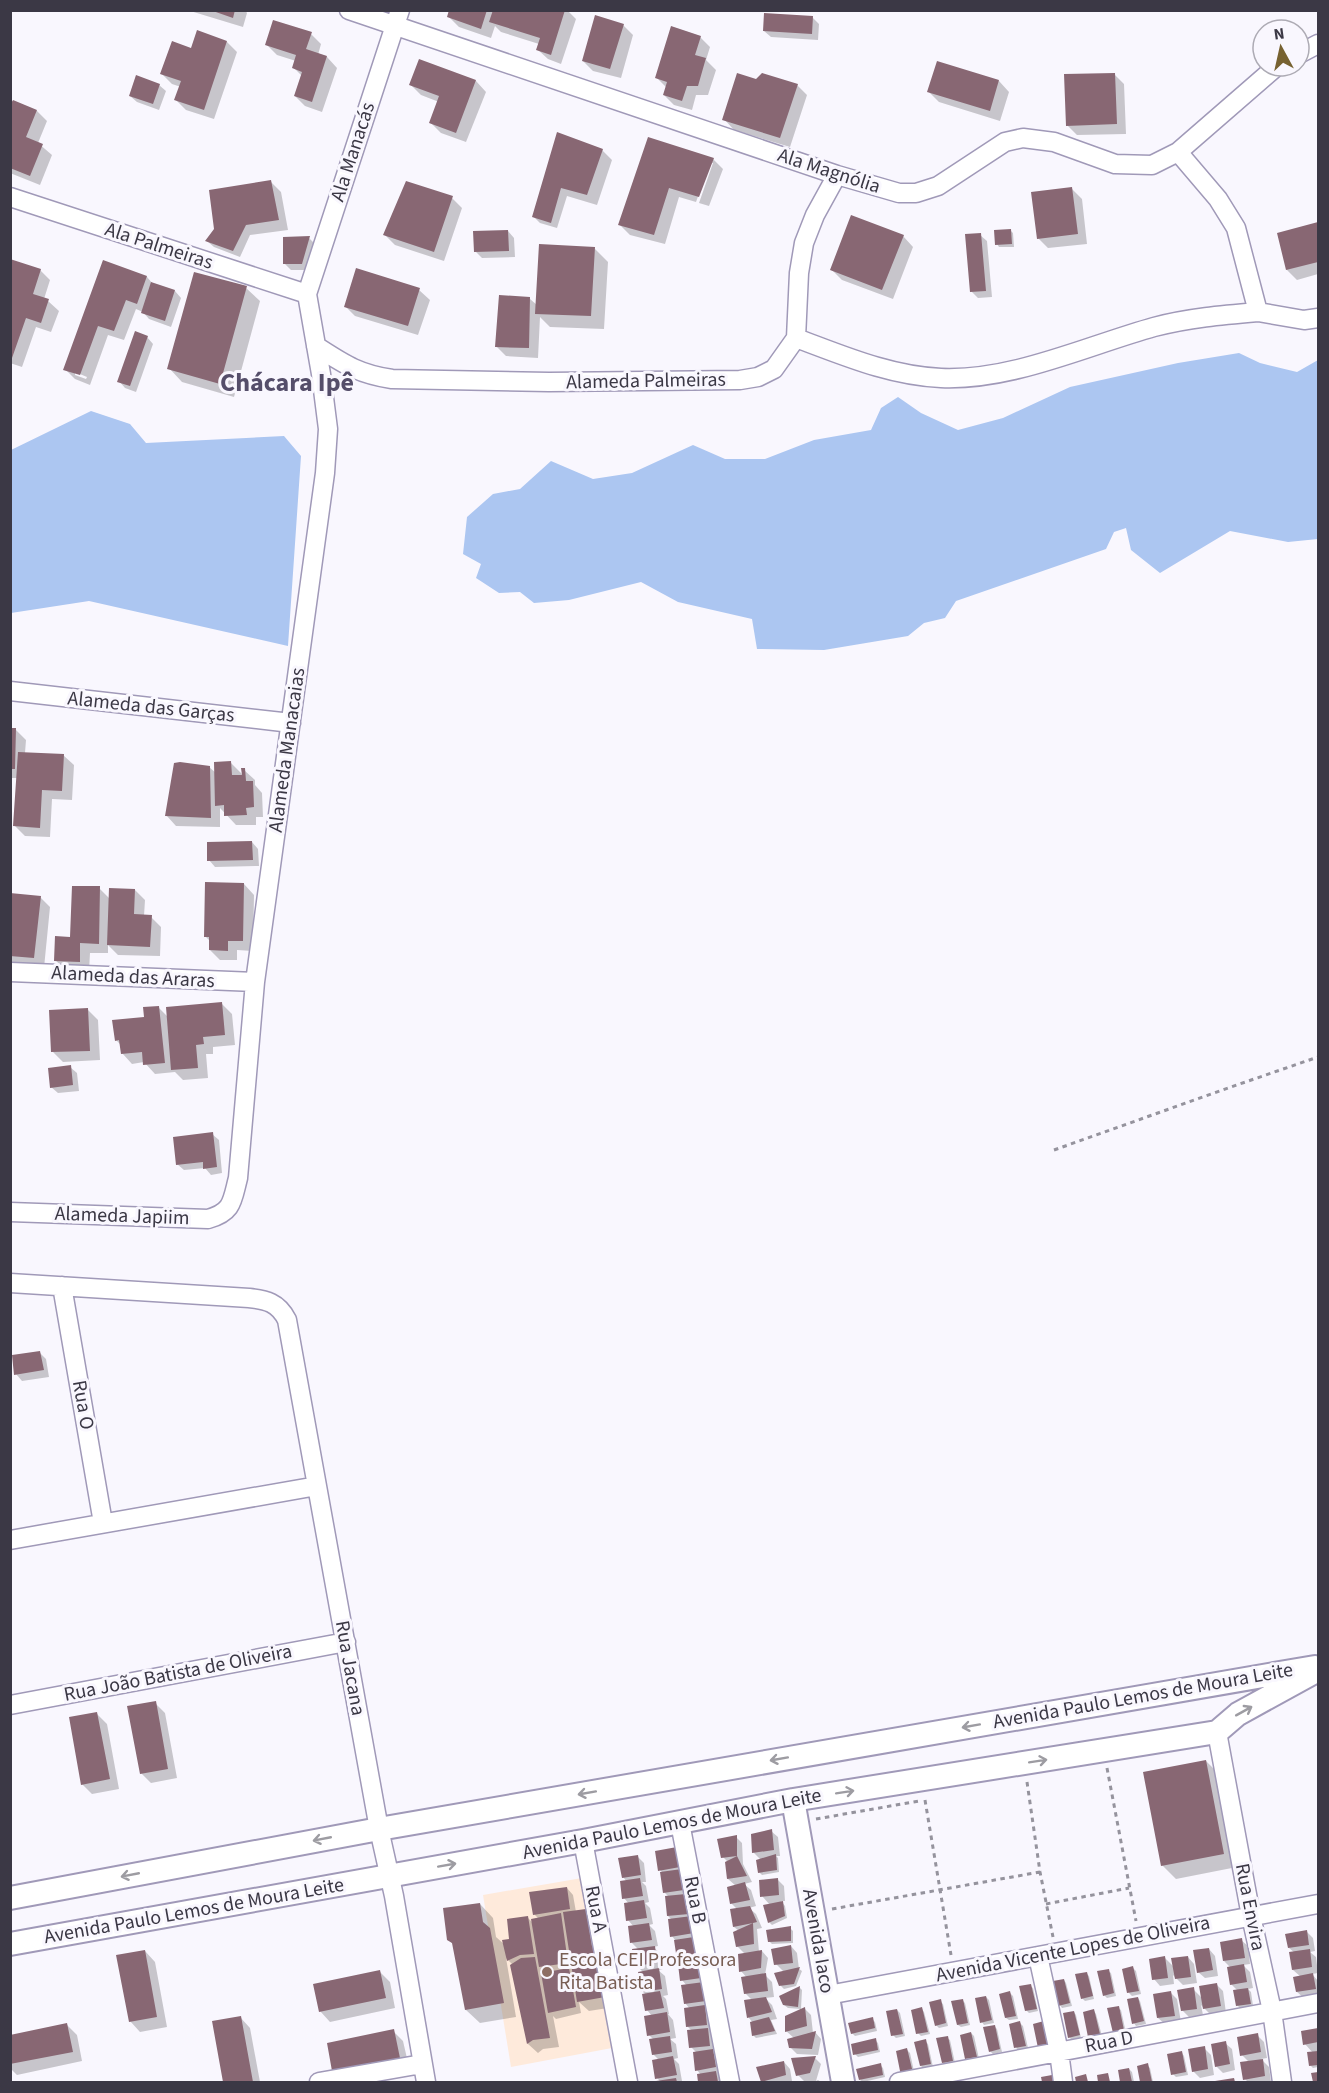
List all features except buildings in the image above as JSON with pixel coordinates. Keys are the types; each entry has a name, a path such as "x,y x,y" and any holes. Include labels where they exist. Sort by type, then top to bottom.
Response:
{"street":[{"name":"Ala Magnólia","path":"349,10 398,18 837,175 899,193 916,193 938,186 1005,142 1023,138 1054,142 1115,164 1152,165 1178,152 1263,78"},
{"name":"Ala Manacás","path":"307,294 398,18"},
{"path":"1178,152 1218,199 1236,228 1258,312"},
{"path":"837,175 814,215 804,243 799,273 796,338 903,374 941,378 975,377 1022,367 1155,327 1211,316 1258,312 1304,320 1318,318"},
{"name":"Ala Palmeiras","path":"10,197 307,294"},
{"name":"Alameda Manacaias","path":"230,1207 238,1178 255,982 325,473 328,429 307,294"},
{"name":"Alameda Palmeiras","path":"316,346 349,367 369,376 392,379 549,382 741,380 774,369 796,338"},
{"name":"Alameda das Garças","path":"10,691 291,723"},
{"name":"Alameda das Araras","path":"10,972 255,982"},
{"name":"Alameda Japiim","path":"10,1212 208,1219 222,1215 230,1207"},
{"name":"Rua Jacana","path":"10,1283 249,1298 277,1305 287,1320 426,2082"},
{"name":"Rua O","path":"62,1286 103,1523"},
{"path":"10,1540 317,1486"},
{"name":"Rua João Batista de Oliveira","path":"10,1705 346,1642"},
{"name":"Avenida Paulo Lemos de Moura Leite","path":"10,1898 379,1828 1318,1668"},
{"name":"Avenida Paulo Lemos de Moura Leite","path":"10,1944 583,1841 793,1800 1217,1732 1238,1714 1318,1668"},
{"name":"Rua Envira","path":"1217,1732 1251,1916 1272,2011 1282,2082"},
{"name":"Avenida Iaco","path":"793,1800 843,2082"},
{"name":"Rua B","path":"680,1823 730,2082"},
{"name":"Rua A","path":"583,1841 628,2082"},
{"name":"Avenida Vicente Lopes de Oliveira","path":"828,1995 1318,1904"},
{"path":"1038,1956 1059,2052 1063,2082"},
{"name":"Rua D","path":"899,2082 1318,2003"},
{"path":"319,2082 422,2064"}],"path":[{"path":"1054,1150 1318,1057"},
{"path":"1107,1767 1139,1937"},
{"path":"1027,1782 1040,1872 1056,1952"},
{"path":"925,1800 953,1971"},
{"path":"827,1910 1040,1872"},
{"path":"1046,1904 1129,1888"}],"shaded area":[{"name":"Escola CEI Professora Rita Batista","path":"582,1878 612,2048 511,2067 483,1895"}],"water":[{"path":"1239,353 1260,363 1297,372 1318,360 1318,539 1288,542 1230,531 1160,573 1131,550 1126,528 1114,532 1106,549 956,601 945,618 924,623 908,636 824,650 757,649 752,619 678,602 641,582 569,600 534,603 520,592 499,593 476,578 481,564 463,554 467,517 493,494 520,489 551,461 593,479 632,473 693,445 725,459 765,459 814,440 871,430 881,408 898,397 921,413 958,430 1003,418 1070,387 1178,363"},
{"path":"91,411 130,424 146,443 284,436 301,456 288,646 89,601 11,613 11,450"}],"place":[{"name":"Escola CEI Professora Rita Batista","path":"547,1972"}],"district":[{"name":"Chácara Ipê","path":"287,382"}]}
